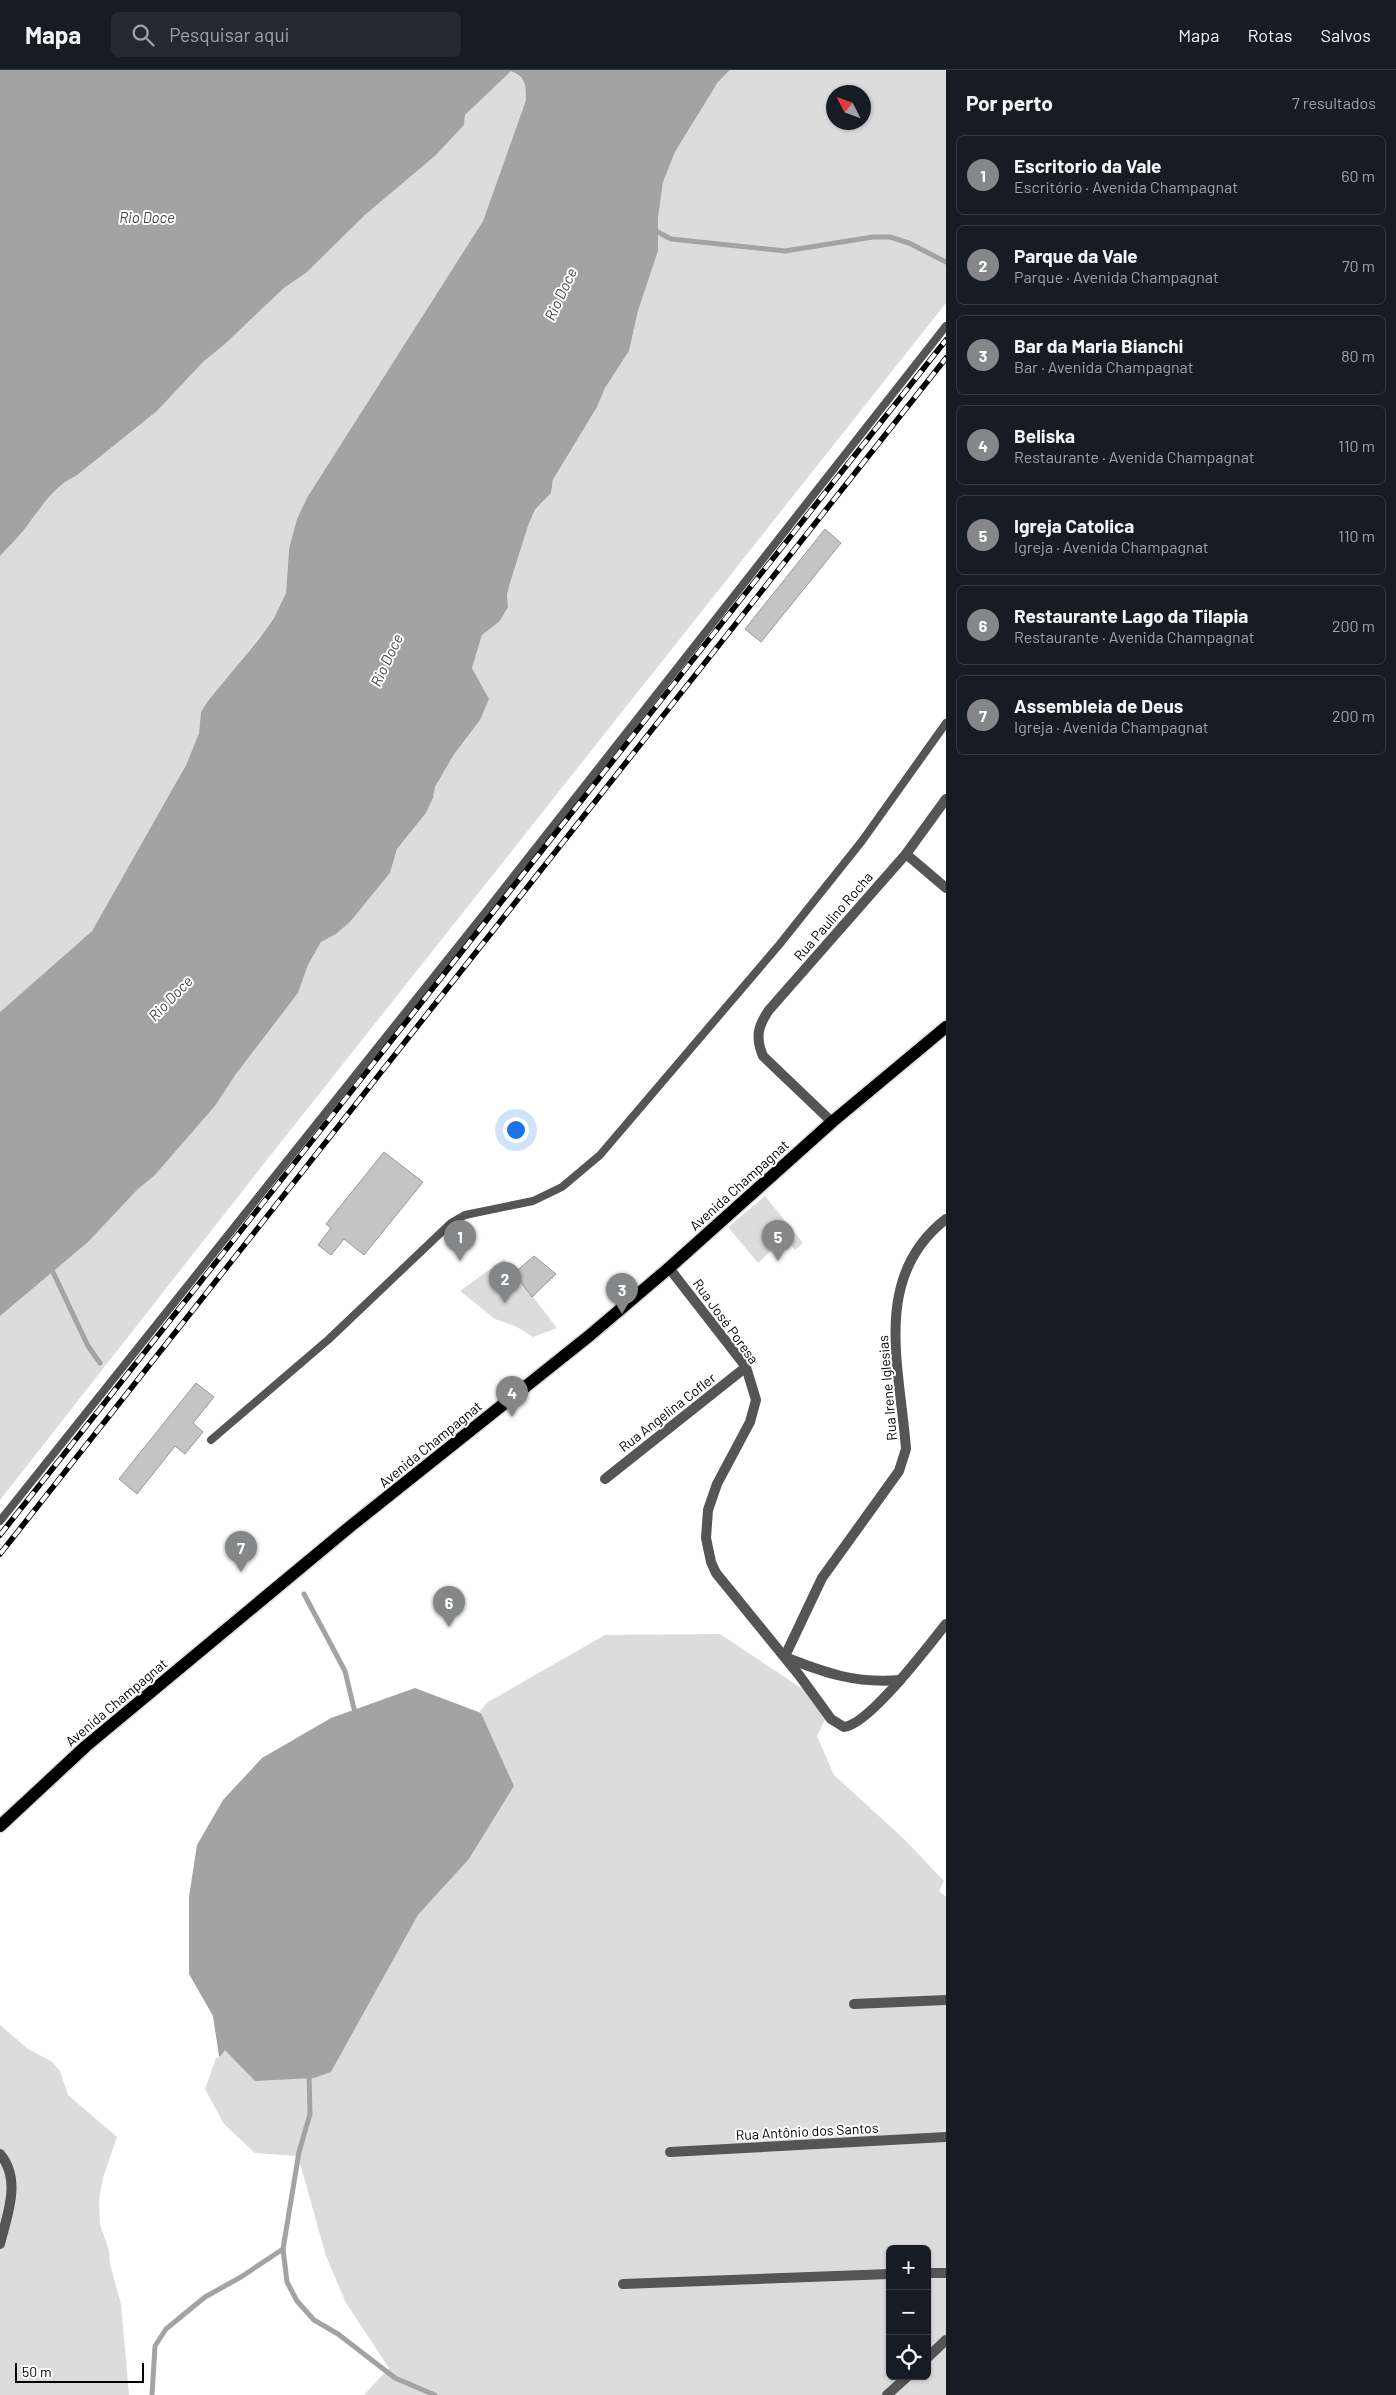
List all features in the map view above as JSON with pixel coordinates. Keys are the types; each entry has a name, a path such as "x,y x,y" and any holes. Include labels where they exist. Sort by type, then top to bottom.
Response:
{"main road":[{"name":"Avenida Champagnat","path":"0,1826 86,1746 352,1525 589,1336 669,1268 832,1122 946,1027"}],"street":[{"name":"Rua Paulino Rocha","path":"832,1122 763,1056 757,1036 762,1021 769,1010 906,854 946,799"},
{"path":"906,854 946,888"},
{"name":"Rua Irene Iglesias","path":"784,1656 822,1578 899,1471 904,1459 906,1449 895,1335 896,1304 912,1256 931,1231 946,1219"},
{"name":"Rua José Poresa","path":"669,1268 746,1368 756,1400 750,1422 711,1498 706,1521 707,1551 716,1573 784,1656 831,1719 840,1726 849,1726 859,1722 900,1680"},
{"name":"Rua Angelina Cofler","path":"605,1479 746,1368"},
{"path":"784,1656 821,1672 866,1682 900,1680 946,1624"},
{"path":"854,2004 946,2000"},
{"name":"Rua Antônio dos Santos","path":"670,2152 946,2137"},
{"path":"0,2154 5,2160 13,2185 0,2244"},
{"path":"931,2273 946,2273"},
{"path":"623,2284 886,2274"},
{"path":"931,2354 946,2340"},
{"path":"887,2395 904,2380"}],"lane":[{"path":"0,1521 488,909 946,326"},
{"path":"211,1440 322,1345 451,1222 464,1215 512,1207 540,1197 562,1187 600,1155 791,930 862,841 946,723"}],"shaded area":[{"path":"511,70 526,82 526,100 483,221 308,496 289,549 286,593 274,618 201,712 199,733 186,765 92,931 0,1012 0,556 61,485 76,476 157,411 204,361 224,345 284,288 306,273 365,215 436,155 464,125 465,115"},
{"path":"730,70 946,70 946,303 266,1161 0,1500 0,1316 87,1242 137,1190 155,1175 215,1106 236,1074 298,993 308,965 321,942 336,934 350,922 390,873 397,849 426,813 433,798 435,787 453,756 465,741 489,699 472,668 482,635 500,621 508,607 507,595 528,526 535,511 551,493 553,481 597,407 605,388 629,351 638,311 658,251 658,218 663,182 675,152 718,82"},
{"path":"765,1196 803,1243 795,1250 785,1237 758,1263 728,1227"},
{"path":"504,1259 557,1328 533,1337 517,1327 495,1319 460,1291"},
{"path":"720,1634 828,1706 827,1708 830,1710 817,1736 834,1775 904,1839 944,1881 939,1891 946,1897 946,2395 364,2395 389,2368 346,2303 326,2256 298,2156 255,2153 224,2124 205,2089 216,2058 220,2057 224,2049 331,2072 418,1915 469,1859 514,1786 480,1711 488,1702 605,1635"},
{"path":"0,2025 28,2049 51,2061 60,2071 68,2095 117,2137 103,2178 99,2200 100,2225 109,2250 110,2264 121,2304 129,2395 0,2395"}],"water":[{"name":"Rio Doce","path":"0,70 730,70 718,82 675,152 663,182 658,218 658,251 638,311 629,351 605,388 597,407 553,480 551,493 535,510 510,583 507,595 508,607 500,621 482,635 472,668 489,699 480,720 453,756 435,787 433,798 426,813 397,849 390,873 350,922 336,934 321,942 308,965 298,993 236,1074 215,1106 155,1175 137,1190 88,1242 0,1316 0,1012 92,931 186,765 199,733 201,712 274,618 286,593 289,549 297,519 308,496 483,221 526,100 526,90 520,76 511,71 465,115 464,125 436,155 365,215 306,273 284,288 224,345 204,361 157,411 76,476 61,485 0,556"},
{"path":"415,1688 481,1713 514,1786 469,1859 418,1915 331,2072 314,2078 255,2081 225,2050 219,2056 213,2016 189,1974 189,1897 197,1845 223,1800 262,1758 331,1718"}],"building":[{"path":"825,529 841,543 761,642 745,629"},
{"path":"384,1152 423,1182 364,1255 344,1239 331,1255 318,1245 331,1228 326,1224"},
{"path":"534,1256 556,1274 532,1297 514,1273"},
{"path":"196,1383 214,1397 193,1423 203,1432 185,1454 175,1446 137,1494 119,1479"}],"waterway":[{"path":"654,230 671,239 785,251 873,237 890,237 909,243 946,262"},
{"path":"51,1268 88,1346 100,1363"},
{"path":"304,1594 345,1671 356,1717"},
{"path":"309,2073 310,2114 299,2152 283,2249 287,2282 297,2301 314,2320 338,2334 395,2378 435,2395"},
{"path":"152,2395 155,2346 166,2329 205,2297 241,2277 283,2249"}],"railway":[{"path":"0,1535 946,340"},
{"path":"0,1554 946,358"}],"place":[{"name":"Escritorio da Vale","path":"460,1261"},
{"name":"Igreja Catolica","path":"778,1261"},
{"name":"Parque da Vale","path":"505,1303"},
{"name":"Bar da Maria Bianchi","path":"622,1314"},
{"name":"Beliska","path":"512,1417"},
{"name":"Assembleia de Deus","path":"241,1572"},
{"name":"Restaurante Lago da Tilapia","path":"449,1627"}]}
